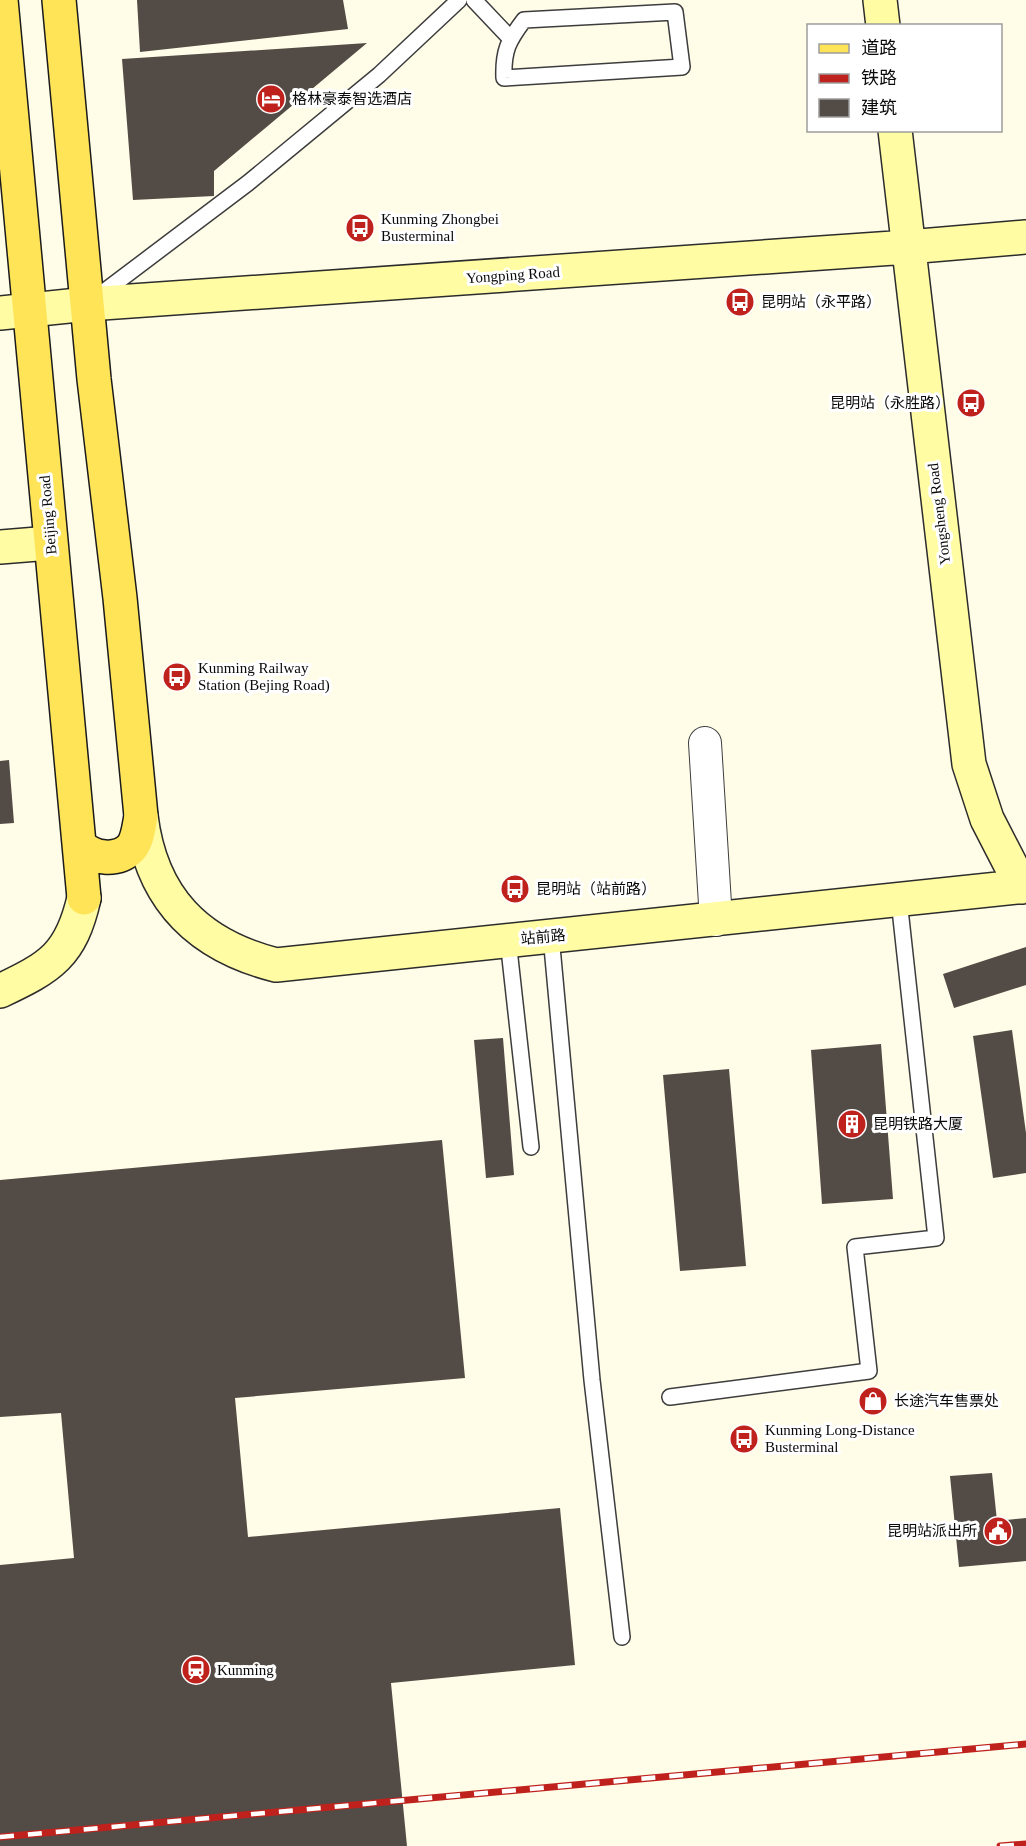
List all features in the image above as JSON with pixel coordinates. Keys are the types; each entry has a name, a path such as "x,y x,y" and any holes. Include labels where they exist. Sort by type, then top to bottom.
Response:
{"main road":[{"name":"Beijing Road","path":"1,0 16,312 50,543 84,898"},
{"path":"60,0 87,304 141,816 135,841 125,852 100,857 92,855 80,845"}],"street":[{"path":"880,0 883,24"},
{"name":"Yongsheng Road","path":"895,132 969,764 987,819 1024,887"},
{"name":"Yongping Road","path":"16,312 87,304 908,248 1026,237"},
{"path":"0,547 50,543"},
{"path":"705,743 716,921"},
{"name":"站前路","path":"141,816 150,861 171,901 188,921 208,937 230,950 276,965 716,921 1024,887"},
{"name":"Beijing Road","path":"0,991 22,981 62,954 78,925 84,898"}],"lane":[{"path":"87,304 248,183 379,75 459,0"},
{"path":"474,0 510,38"},
{"path":"675,12 682,66 504,78 503,57 510,38 524,20 675,12"},
{"path":"670,1397 869,1371 855,1247 936,1238 899,900"},
{"path":"551,936 592,1380 622,1637"},
{"path":"508,940 531,1147"}],"building":[{"path":"137,0 343,0 348,29 140,52"},
{"path":"367,43 214,171 214,196 133,200 122,59"},
{"path":"9,760 14,823 0,824 0,761"},
{"path":"1026,947 1026,985 954,1008 943,974"},
{"path":"1012,1030 1026,1133 1026,1173 993,1178 973,1036"},
{"path":"503,1038 514,1175 486,1178 474,1040"},
{"name":"昆明铁路大厦","path":"881,1044 893,1199 822,1204 811,1050"},
{"path":"729,1069 746,1266 680,1271 663,1075"},
{"path":"442,1140 465,1378 235,1398 248,1537 560,1508 575,1665 391,1683 407,1846 0,1846 0,1565 74,1558 61,1413 0,1417 0,1180"},
{"path":"992,1473 997,1521 1026,1518 1026,1561 959,1567 950,1476"}],"railway":[{"path":"0,1837 1026,1744"},
{"path":"1000,1846 1026,1844"}],"place":[{"name":"格林豪泰智选酒店","path":"271,99"},
{"name":"Kunming Zhongbei Busterminal","path":"360,228"},
{"name":"昆明站（永平路）","path":"740,302"},
{"name":"昆明站（永胜路）","path":"971,403"},
{"name":"Kunming Railway Station (Bejing Road)","path":"177,677"},
{"name":"昆明站（站前路）","path":"515,889"},
{"name":"昆明铁路大厦","path":"852,1124"},
{"name":"长途汽车售票处","path":"873,1401"},
{"name":"Kunming Long-Distance Busterminal","path":"744,1439"},
{"name":"昆明站派出所","path":"998,1531"},
{"name":"Kunming","path":"196,1670"}]}
